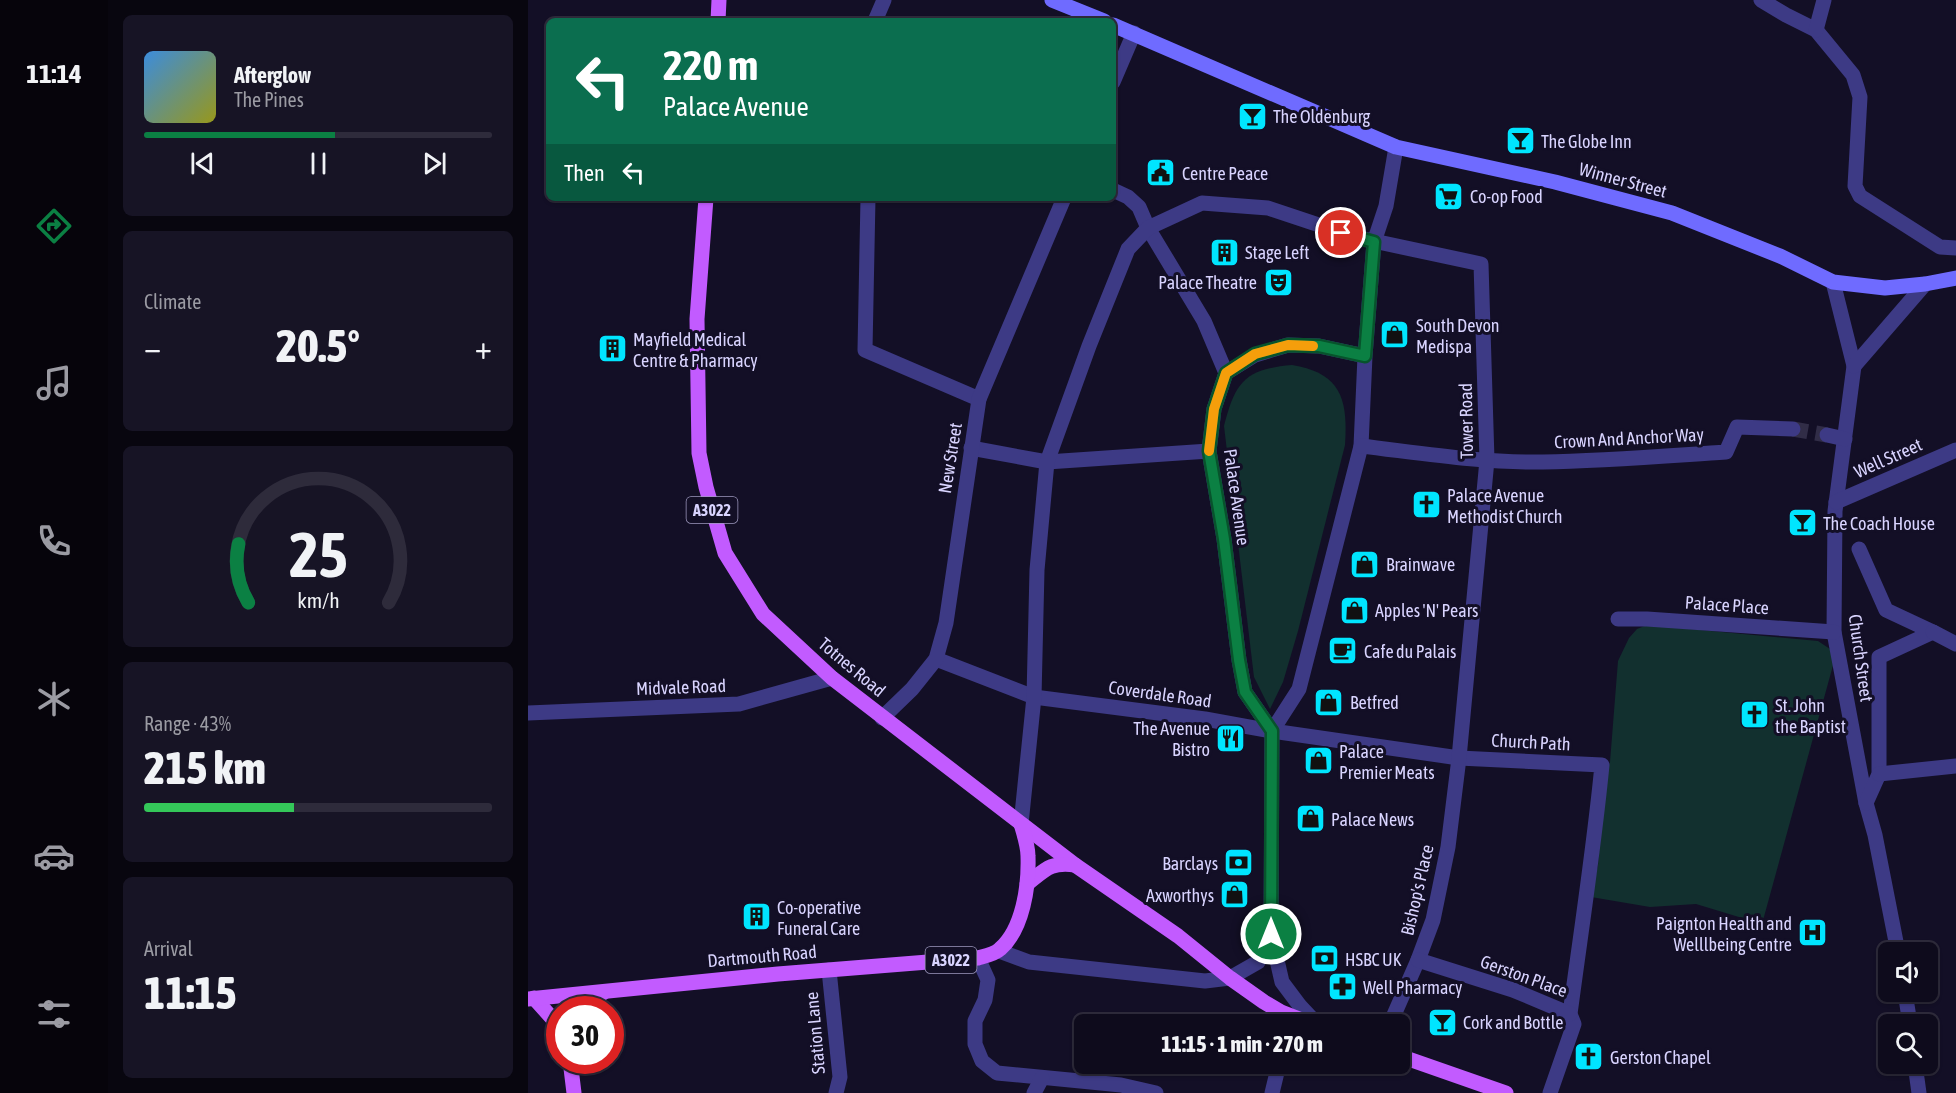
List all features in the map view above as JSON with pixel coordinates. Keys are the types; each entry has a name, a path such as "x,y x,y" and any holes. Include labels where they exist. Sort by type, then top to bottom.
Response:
{"main road":[{"path":"718,18 719,0"},
{"name":"Totnes Road","path":"706,201 697,319 699,453 725,553 763,614 832,678 882,718 1075,865 1178,936 1277,1014"},
{"name":"A3022","path":"999,951 1019,920 1027,884 1029,854 1021,824"},
{"path":"1027,884 1047,868 1060,863 1075,865"},
{"name":"Dartmouth Road","path":"531,999 606,990 978,958 999,951"},
{"path":"598,996 606,990"},
{"path":"531,999 546,1013"},
{"path":"1410,1059 1506,1093"},
{"path":"572,1074 574,1093"}],"street":[{"path":"876,18 884,0"},
{"path":"1052,0 1097,18"},
{"path":"1761,0 1816,30 1853,75 1860,97 1855,186 1860,195 1940,247 1956,248"},
{"path":"1816,30 1824,0"},
{"name":"Winner Street","path":"1116,26 1396,147 1555,182 1672,213 1780,256 1833,282 1886,288 1956,278"},
{"path":"1116,75 1134,33"},
{"path":"1308,1014 1282,982 1271,934 1272,731 1299,689 1361,446 1374,242 1386,206 1396,147"},
{"path":"1116,191 1128,197 1139,207 1148,228 1204,321 1226,373 1255,354 1288,345 1319,346 1365,356"},
{"path":"868,201 865,350 979,399"},
{"name":"New Street","path":"882,718 912,689 936,659 945,623 979,399 1063,201"},
{"path":"1021,824 1034,698 1037,570 1047,462 1089,346 1128,249 1148,228 1202,203 1268,208 1374,242"},
{"name":"Tower Road","path":"1374,242 1481,264 1487,460 1459,758"},
{"name":"Church Street","path":"1833,282 1854,366 1836,502 1834,632 1866,803 1875,835 1896,942"},
{"path":"1854,366 1925,284"},
{"name":"Palace Avenue","path":"1226,373 1214,409 1209,451 1245,692 1272,731"},
{"name":"Crown And Anchor Way","path":"1361,446 1487,460 1542,462 1613,460 1726,452 1737,427 1792,429"},
{"path":"1827,435 1845,439"},
{"path":"971,448 1047,462 1209,451"},
{"name":"Well Street","path":"1836,502 1956,450"},
{"path":"1859,549 1886,610 1956,645"},
{"name":"Palace Place","path":"1617,619 1834,632"},
{"path":"1866,803 1879,774 1879,657 1933,632"},
{"name":"Coverdale Road","path":"936,659 1034,698 1205,719 1459,758"},
{"name":"Midvale Road","path":"528,714 739,704 832,678"},
{"name":"Church Path","path":"1459,758 1602,765 1596,834 1584,903 1570,1014"},
{"name":"Bishop's Place","path":"1394,1014 1433,920 1448,847 1459,758"},
{"path":"1879,774 1956,766"},
{"path":"999,951 1029,962 1205,981 1230,978 1258,962 1271,934"},
{"path":"978,958 988,980 985,1000 975,1021 975,1044 982,1061 997,1073 1120,1085 1156,1093"},
{"name":"Gerston Place","path":"1418,960 1514,990 1570,1014 1574,1024 1551,1093"},
{"name":"Station Lane","path":"829,970 840,1077 836,1093"},
{"path":"1272,1093 1277,1074"},
{"path":"1916,1074 1919,1093"},
{"path":"1034,1093 1042,1078"}],"green space":[{"path":"1292,365 1321,374 1338,391 1345,414 1345,445 1298,631 1283,682 1270,709 1254,677 1224,426 1233,398 1244,380 1263,370"},
{"path":"1647,625 1818,641 1830,649 1835,658 1762,924 1696,904 1650,907 1591,897 1598,865 1605,775 1610,762 1618,661 1629,638 1637,629"}],"tunnel":[{"path":"1793,429 1827,435"}],"slow traffic":[{"path":"1209,451 1214,409 1226,373 1255,354 1288,345 1313,346"}],"place":[{"name":"The Oldenburg","path":"1252,116"},
{"name":"The Globe Inn","path":"1520,141"},
{"name":"Centre Peace","path":"1161,173"},
{"name":"Co-op Food","path":"1449,196"},
{"name":"Stage Left","path":"1224,252"},
{"name":"Palace Theatre","path":"1278,282"},
{"name":"South Devon Medispa","path":"1395,335"},
{"name":"Mayfield Medical Centre & Pharmacy","path":"612,349"},
{"name":"Palace Avenue Methodist Church","path":"1426,505"},
{"name":"The Coach House","path":"1802,523"},
{"name":"Brainwave","path":"1365,564"},
{"name":"Apples 'N' Pears","path":"1354,610"},
{"name":"Cafe du Palais","path":"1343,651"},
{"name":"Betfred","path":"1329,702"},
{"name":"St. John the Baptist","path":"1754,715"},
{"name":"The Avenue Bistro","path":"1231,738"},
{"name":"Palace Premier Meats","path":"1318,761"},
{"name":"Palace News","path":"1310,819"},
{"name":"Barclays","path":"1239,863"},
{"name":"Axworthys","path":"1235,895"},
{"name":"Co-operative Funeral Care","path":"756,917"},
{"name":"Paignton Health and Welllbeing Centre","path":"1813,933"},
{"name":"HSBC UK","path":"1324,959"},
{"name":"Well Pharmacy","path":"1342,987"},
{"name":"Cork and Bottle","path":"1442,1022"},
{"name":"Gerston Chapel","path":"1589,1057"}],"route":[{"path":"1271,934 1272,731 1245,692 1224,539 1209,451 1214,409 1226,373 1255,354 1288,345 1319,346 1365,356 1374,242 1341,233"}]}
